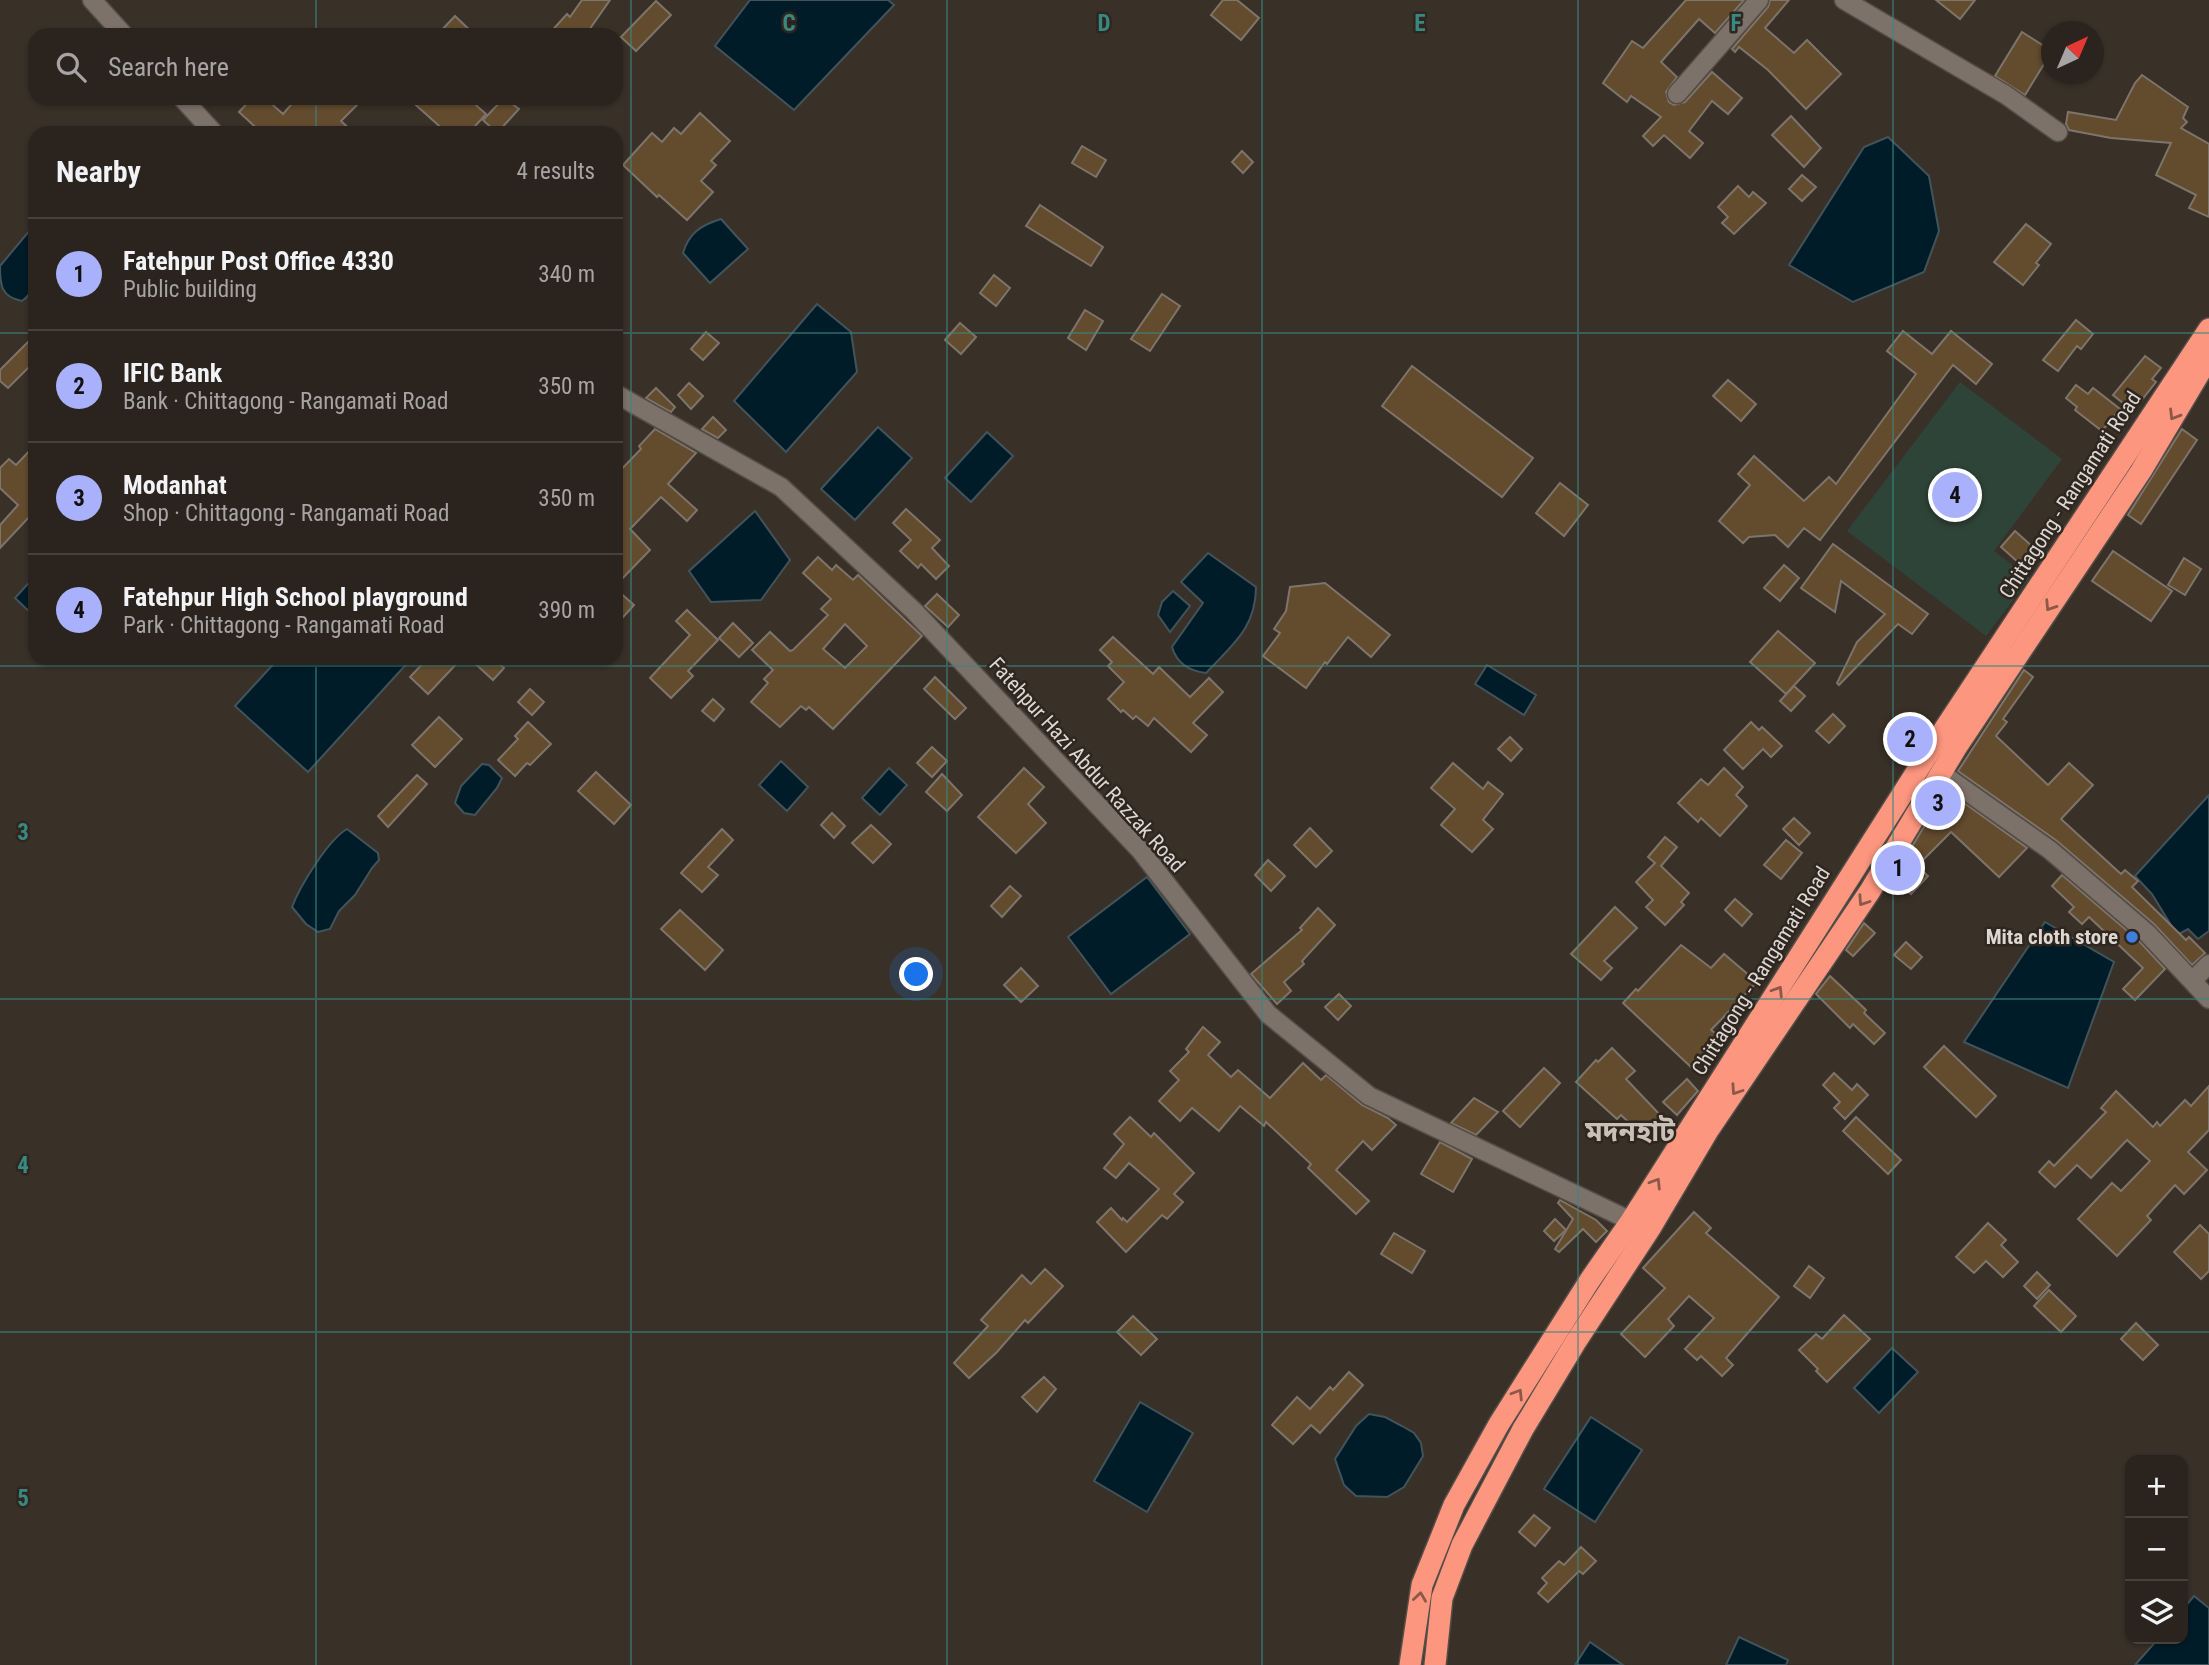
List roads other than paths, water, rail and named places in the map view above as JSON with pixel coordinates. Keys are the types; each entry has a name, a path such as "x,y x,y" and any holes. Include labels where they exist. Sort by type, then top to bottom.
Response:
{"highway":[{"name":"Chittagong - Rangamati Road","path":"1410,1665 1422,1585 1454,1506 1499,1423 1590,1280 1631,1222 1924,760 2209,329"},
{"name":"Chittagong - Rangamati Road","path":"1435,1665 1442,1598 1462,1545 1514,1445 1582,1332 1651,1227 1709,1129 1870,891 1941,773 2064,583 2141,471 2209,357"}],"street":[{"path":"92,0 118,28"},
{"path":"1677,94 1759,0"},
{"path":"1844,0 1901,36 2006,94 2058,132"},
{"path":"188,105 208,126"},
{"name":"Fatehpur Hazi Abdur Razzak Road","path":"623,398 781,487 914,611 1140,850 1268,1014 1278,1023 1369,1096 1631,1222"},
{"path":"1941,773 2050,850 2147,933 2209,999"},
{"path":"2193,980 2209,964"}],"water":[{"path":"750,0 888,0 894,5 794,110 715,46"},
{"path":"1888,137 1929,176 1939,231 1924,272 1853,302 1789,265 1864,147"},
{"path":"721,219 748,249 710,283 683,253 697,231"},
{"path":"28,232 28,295 22,301 10,297 3,289 0,266"},
{"path":"817,304 851,332 857,372 786,452 734,401"},
{"path":"878,427 912,458 855,520 821,489"},
{"path":"987,432 1013,456 971,502 945,478"},
{"path":"755,511 790,560 761,600 711,602 689,571"},
{"path":"1208,553 1256,587 1252,614 1247,625 1206,673 1184,666 1172,647 1203,603 1181,582"},
{"path":"28,584 28,610 15,598"},
{"path":"1173,591 1190,606 1170,632 1158,615 1162,602"},
{"path":"273,665 406,665 308,772 235,706"},
{"path":"1487,665 1536,695 1524,715 1475,684"},
{"path":"781,761 808,787 787,811 759,785"},
{"path":"482,764 489,765 502,778 475,815 464,813 455,803 461,786"},
{"path":"889,768 907,785 880,815 862,798"},
{"path":"2209,795 2209,931 2198,939 2188,929 2177,935 2152,894 2135,876"},
{"path":"347,829 378,853 379,860 355,895 339,911 330,929 318,932 306,924 292,907 315,864"},
{"path":"1147,877 1190,934 1111,994 1068,937"},
{"path":"2045,922 2114,962 2068,1088 1964,1042"},
{"path":"1892,1348 1918,1372 1879,1413 1854,1388"},
{"path":"1140,1402 1193,1433 1147,1512 1094,1481"},
{"path":"1369,1414 1385,1417 1402,1426 1414,1433 1421,1443 1423,1456 1404,1487 1387,1497 1356,1496 1344,1485 1335,1459 1356,1426"},
{"path":"1591,1417 1642,1450 1595,1522 1544,1489"},
{"path":"2194,1596 2209,1608 2209,1665 2135,1665 2154,1644 2188,1644 2188,1603"},
{"path":"1739,1637 1788,1660 1786,1665 1726,1665"},
{"path":"1590,1642 1623,1665 1575,1665"}],"place":[{"name":"Fatehpur High School playground","path":"1955,495"},
{"name":"IFIC Bank","path":"1910,739"},
{"name":"Modanhat","path":"1938,803"},
{"name":"Fatehpur Post Office 4330","path":"1898,868"},
{"name":"Mita cloth store","path":"2132,937"}],"district":[{"name":"মদনহাট","path":"1630,1131"}]}
